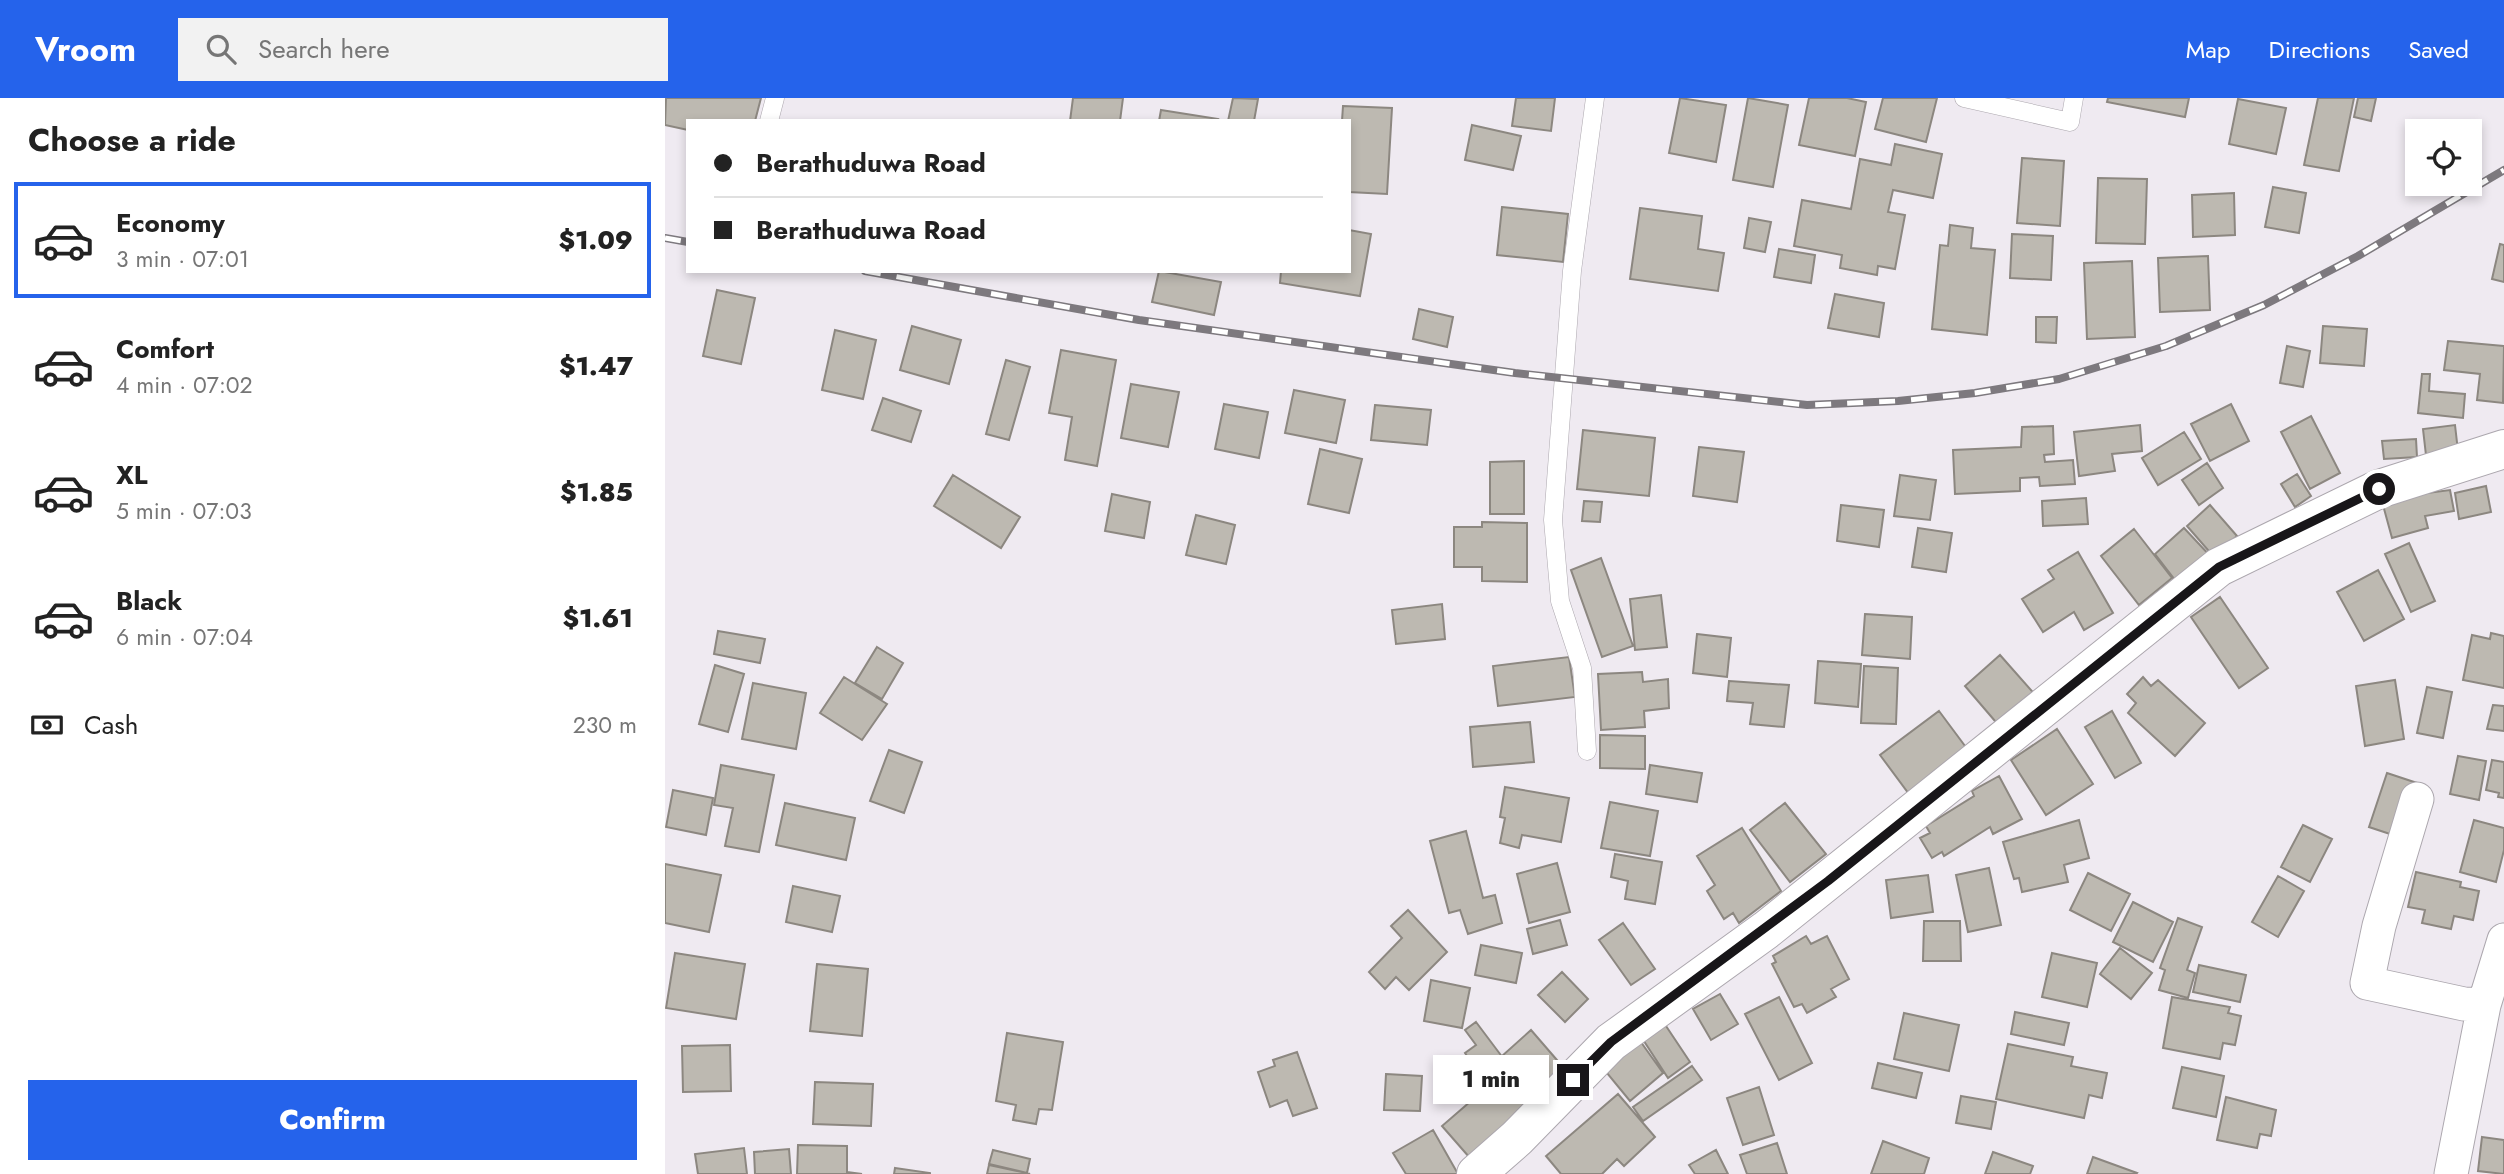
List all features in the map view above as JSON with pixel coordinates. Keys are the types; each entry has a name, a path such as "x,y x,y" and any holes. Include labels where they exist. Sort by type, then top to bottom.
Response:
{"street":[{"path":"1476,1174 1517,1139 1611,1042 1828,881 2219,567 2379,489 2504,449"},
{"path":"2417,799 2379,926 2367,983 2464,1004 2484,1005"},
{"path":"2451,1174 2484,1005 2504,940"}],"lane":[{"path":"770,119 775,98"},
{"path":"1587,751 1582,668 1560,601 1553,520 1572,271 1594,98"},
{"path":"1965,98 2070,121 2074,98"}],"building":[{"path":"666,98 761,98 756,119 686,119 686,130 665,125"},
{"path":"1073,98 1123,98 1120,119 1070,119"},
{"path":"1233,98 1258,99 1254,119 1228,119"},
{"path":"1516,98 1555,98 1551,131 1512,126"},
{"path":"1680,98 1726,105 1716,162 1669,153"},
{"path":"1748,98 1788,105 1773,187 1733,180"},
{"path":"1809,98 1847,98 1866,102 1855,156 1799,145"},
{"path":"1883,98 1937,98 1926,142 1875,129"},
{"path":"2108,98 2189,98 2185,117 2107,102"},
{"path":"2318,98 2354,98 2339,171 2304,165"},
{"path":"2358,98 2376,98 2371,121 2354,117"},
{"path":"2238,99 2286,108 2276,154 2229,144"},
{"path":"1343,106 1392,108 1387,194 1351,192 1351,119 1342,119"},
{"path":"1161,110 1218,119 1159,119"},
{"path":"1472,125 1521,136 1513,170 1465,160"},
{"path":"1895,144 1942,154 1933,198 1893,190 1888,212 1905,215 1895,269 1878,266 1877,275 1840,268 1842,255 1794,246 1802,200 1851,209 1860,159 1891,165"},
{"path":"2022,158 2064,161 2060,226 2017,223"},
{"path":"2098,178 2147,179 2145,244 2096,243"},
{"path":"2273,187 2306,193 2299,233 2265,227"},
{"path":"2234,193 2235,235 2193,237 2192,195"},
{"path":"1502,207 1568,214 1563,262 1497,255"},
{"path":"1640,208 1702,216 1698,249 1724,253 1718,291 1630,279"},
{"path":"1749,218 1771,222 1765,252 1744,248"},
{"path":"1950,225 1973,228 1971,248 1995,250 1987,335 1932,329 1940,245 1948,246"},
{"path":"1351,230 1371,234 1360,296 1280,283 1281,273 1351,273"},
{"path":"2012,234 2053,236 2051,280 2010,278"},
{"path":"2500,244 2504,245 2504,282 2492,279"},
{"path":"1779,249 1815,255 1811,283 1774,277"},
{"path":"2208,256 2210,310 2160,312 2158,258"},
{"path":"2132,261 2135,337 2087,339 2084,263"},
{"path":"1159,273 1221,282 1214,315 1152,302"},
{"path":"717,290 755,298 741,364 703,356"},
{"path":"1835,294 1884,303 1879,337 1828,328"},
{"path":"1419,309 1453,317 1447,347 1413,339"},
{"path":"2036,317 2057,317 2056,343 2036,342"},
{"path":"912,326 961,340 949,384 900,370"},
{"path":"2323,326 2367,329 2364,366 2320,363"},
{"path":"835,330 876,340 863,399 822,390"},
{"path":"2448,341 2504,346 2503,403 2477,400 2480,374 2444,370"},
{"path":"2287,346 2310,351 2303,387 2280,383"},
{"path":"1061,350 1116,360 1097,466 1065,460 1072,417 1049,413"},
{"path":"1006,360 1030,367 1009,440 986,434"},
{"path":"2422,374 2430,374 2429,391 2465,394 2463,418 2418,413"},
{"path":"1131,384 1179,392 1168,447 1121,438"},
{"path":"1294,390 1345,400 1336,443 1285,433"},
{"path":"883,398 921,411 911,442 872,430"},
{"path":"1224,404 1268,412 1259,458 1215,449"},
{"path":"2231,404 2249,441 2210,461 2191,424"},
{"path":"1375,405 1431,410 1427,445 1371,440"},
{"path":"2311,416 2340,473 2310,489 2281,432"},
{"path":"2140,425 2142,451 2112,454 2115,471 2079,476 2074,432"},
{"path":"2455,425 2459,460 2427,464 2423,429"},
{"path":"2053,426 2054,454 2044,455 2045,462 2073,460 2075,484 2040,486 2039,477 2020,478 2020,491 1955,494 1953,450 2021,447 2022,427"},
{"path":"1583,430 1655,438 1649,496 1577,489"},
{"path":"2184,432 2201,459 2158,485 2142,458"},
{"path":"2416,439 2417,457 2384,459 2382,441"},
{"path":"1699,447 1744,452 1737,502 1693,496"},
{"path":"1320,449 1362,459 1349,513 1308,504"},
{"path":"1524,461 1524,514 1490,514 1490,462"},
{"path":"2207,463 2223,488 2199,505 2182,480"},
{"path":"2297,474 2311,496 2295,507 2281,484"},
{"path":"953,475 1020,517 1001,548 934,506"},
{"path":"1900,475 1936,480 1930,520 1894,516"},
{"path":"2486,486 2491,512 2459,519 2455,493"},
{"path":"2450,490 2454,511 2425,516 2428,528 2392,538 2383,505 2412,495"},
{"path":"1112,494 1150,502 1144,538 1105,531"},
{"path":"2086,498 2088,524 2043,526 2042,501"},
{"path":"1584,501 1602,502 1600,522 1582,521"},
{"path":"1841,505 1884,510 1879,547 1837,541"},
{"path":"2210,505 2237,536 2214,557 2187,526"},
{"path":"1196,515 1235,525 1226,564 1186,555"},
{"path":"1482,522 1527,523 1527,582 1482,581 1482,567 1454,567 1454,527 1482,527"},
{"path":"1918,528 1952,533 1946,572 1912,567"},
{"path":"2184,528 2214,560 2182,589 2155,554"},
{"path":"2134,529 2172,578 2139,605 2101,556"},
{"path":"2409,543 2435,601 2411,612 2385,554"},
{"path":"2078,552 2113,613 2084,630 2074,612 2043,632 2022,599 2054,579 2048,570"},
{"path":"1601,558 1633,646 1602,657 1571,570"},
{"path":"2378,570 2404,619 2364,641 2337,592"},
{"path":"1661,595 1667,647 1635,650 1630,599"},
{"path":"2220,597 2268,668 2239,688 2191,617"},
{"path":"1442,604 1445,639 1396,644 1392,610"},
{"path":"1865,614 1912,617 1910,659 1862,655"},
{"path":"718,631 765,639 760,663 714,654"},
{"path":"2491,633 2504,636 2504,688 2463,680 2472,635 2490,639"},
{"path":"1697,634 1731,638 1727,677 1693,673"},
{"path":"877,647 903,663 882,699 855,683"},
{"path":"2000,655 2037,697 2001,728 1965,686"},
{"path":"1569,657 1575,697 1498,706 1493,666"},
{"path":"1818,661 1861,664 1858,707 1815,703"},
{"path":"715,665 744,674 728,732 699,724"},
{"path":"1864,666 1898,668 1896,724 1861,723"},
{"path":"1642,672 1643,682 1668,679 1669,708 1644,711 1645,727 1601,730 1598,674"},
{"path":"844,677 887,704 862,740 820,713"},
{"path":"2143,677 2151,686 2158,680 2205,723 2175,756 2128,713 2136,703 2127,694"},
{"path":"2395,680 2404,739 2365,746 2356,686"},
{"path":"1729,681 1789,685 1784,727 1750,724 1753,703 1727,701"},
{"path":"753,683 806,693 796,749 742,739"},
{"path":"2427,687 2452,692 2443,738 2417,733"},
{"path":"2493,705 2504,706 2504,731 2487,729"},
{"path":"1939,711 1968,750 1909,794 1880,755"},
{"path":"2112,711 2141,763 2115,778 2085,727"},
{"path":"1530,722 1534,762 1473,767 1470,727"},
{"path":"2057,729 2093,784 2046,815 2011,760"},
{"path":"1600,735 1645,736 1645,769 1600,768"},
{"path":"889,750 922,762 904,813 870,801"},
{"path":"2458,756 2486,761 2479,800 2450,794"},
{"path":"2492,760 2504,762 2504,798 2498,797 2499,793 2486,790"},
{"path":"721,765 774,775 759,852 725,846 733,808 714,805"},
{"path":"1650,765 1702,773 1697,802 1646,794"},
{"path":"2387,773 2417,783 2399,837 2369,827"},
{"path":"1999,776 2022,819 1993,834 1990,827 1944,856 1942,852 1932,858 1920,838 1930,833 1926,826 1974,796 1972,791"},
{"path":"1505,787 1569,798 1561,842 1522,835 1519,848 1500,843 1505,818 1500,817"},
{"path":"673,790 713,798 706,835 666,827"},
{"path":"1610,802 1658,811 1650,856 1601,848"},
{"path":"785,803 855,818 846,860 776,845"},
{"path":"1785,803 1826,854 1790,882 1750,830"},
{"path":"2079,820 2089,858 2064,865 2068,882 2022,892 2019,878 2014,879 2003,842"},
{"path":"2474,820 2504,828 2504,850 2496,882 2460,872"},
{"path":"2303,825 2332,839 2310,882 2281,867"},
{"path":"1742,828 1781,891 1739,923 1733,913 1724,919 1707,891 1715,885 1697,856"},
{"path":"1466,831 1483,898 1495,895 1502,923 1468,934 1460,910 1449,913 1430,841"},
{"path":"1615,854 1662,862 1655,904 1625,899 1628,881 1611,877"},
{"path":"1557,863 1570,912 1529,923 1517,874"},
{"path":"665,864 721,875 709,932 665,923"},
{"path":"1989,868 2001,925 1968,932 1956,875"},
{"path":"2416,872 2461,882 2460,887 2479,891 2473,920 2454,916 2451,929 2422,923 2425,910 2408,907"},
{"path":"2088,873 2130,894 2111,931 2070,910"},
{"path":"1928,875 1933,912 1891,918 1886,880"},
{"path":"2278,876 2304,891 2278,937 2252,922"},
{"path":"793,886 840,896 832,932 786,922"},
{"path":"2133,902 2173,922 2153,962 2113,942"},
{"path":"1408,910 1447,952 1409,990 1396,977 1385,989 1369,972 1402,938 1391,926"},
{"path":"2178,918 2202,927 2187,970 2195,973 2188,998 2159,990 2165,970 2160,968"},
{"path":"1560,920 1567,945 1533,954 1527,929"},
{"path":"1924,921 1960,921 1961,961 1923,961"},
{"path":"1623,923 1655,969 1631,985 1599,940"},
{"path":"1806,936 1811,944 1827,936 1849,979 1831,989 1836,997 1807,1013 1802,1004 1794,1007 1772,964 1776,962 1773,956"},
{"path":"1481,945 1522,953 1516,983 1475,975"},
{"path":"2120,948 2152,973 2131,999 2100,974"},
{"path":"675,953 745,964 736,1019 666,1008"},
{"path":"2052,953 2097,963 2087,1007 2042,997"},
{"path":"817,964 868,969 862,1036 810,1031"},
{"path":"2199,965 2246,975 2240,1002 2193,992"},
{"path":"1562,972 1588,999 1565,1022 1538,995"},
{"path":"1431,980 1470,988 1462,1028 1424,1021"},
{"path":"1720,994 1738,1024 1711,1040 1693,1009"},
{"path":"1779,997 1812,1063 1779,1080 1745,1014"},
{"path":"2172,997 2230,1007 2228,1013 2241,1016 2235,1045 2223,1043 2220,1059 2163,1048"},
{"path":"2015,1012 2069,1023 2064,1045 2011,1034"},
{"path":"1904,1013 1959,1025 1949,1071 1894,1059"},
{"path":"1662,1020 1690,1062 1668,1078 1640,1035"},
{"path":"1476,1022 1503,1058 1481,1076 1465,1053 1476,1045 1465,1030"},
{"path":"1531,1030 1563,1067 1535,1093 1502,1056"},
{"path":"1007,1033 1063,1042 1052,1110 1039,1109 1036,1124 1013,1120 1016,1105 996,1101"},
{"path":"1638,1038 1663,1073 1630,1101 1602,1067"},
{"path":"2008,1044 2073,1057 2071,1066 2107,1073 2102,1098 2089,1095 2084,1118 1996,1099"},
{"path":"730,1045 731,1091 683,1092 682,1046"},
{"path":"1297,1052 1317,1108 1293,1116 1287,1100 1270,1107 1258,1072 1275,1066 1273,1060"},
{"path":"1878,1063 1922,1073 1916,1098 1872,1088"},
{"path":"1692,1066 1702,1080 1643,1121 1633,1107"},
{"path":"2182,1067 2224,1076 2216,1117 2173,1108"},
{"path":"1508,1069 1536,1101 1470,1158 1442,1126"},
{"path":"1386,1074 1422,1076 1420,1111 1384,1110"},
{"path":"815,1082 873,1084 871,1126 813,1124"},
{"path":"1759,1087 1774,1135 1743,1145 1727,1098"},
{"path":"1618,1094 1655,1137 1624,1166 1617,1159 1602,1174 1561,1174 1546,1156"},
{"path":"1961,1096 1996,1102 1991,1129 1956,1123"},
{"path":"2226,1097 2276,1110 2271,1136 2260,1134 2257,1148 2217,1140"},
{"path":"1433,1130 1458,1174 1406,1174 1393,1153"},
{"path":"2482,1137 2504,1140 2504,1174 2478,1171"},
{"path":"1883,1141 1929,1158 1924,1174 1871,1174"},
{"path":"1777,1143 1787,1174 1747,1174 1740,1155"},
{"path":"798,1145 847,1146 847,1172 862,1174 797,1174"},
{"path":"744,1148 747,1174 698,1174 695,1154"},
{"path":"789,1149 791,1174 755,1174 754,1152"},
{"path":"993,1150 1030,1159 1027,1173 989,1164"},
{"path":"1716,1150 1728,1174 1695,1174 1689,1165"},
{"path":"1993,1152 2033,1166 2030,1174 1985,1174"},
{"path":"2093,1157 2137,1173 2087,1174"},
{"path":"989,1165 1027,1173 1030,1174 987,1174"},
{"path":"895,1168 930,1173 930,1174 894,1174"}],"railway":[{"path":"876,273 1139,320 1515,373 1807,405 1898,401 1975,393 2059,379 2166,346 2264,305 2358,256 2504,170"},
{"path":"665,238 686,242"}],"route":[{"path":"1573,1080 1611,1042 1766,930 2219,567 2379,489"}]}
